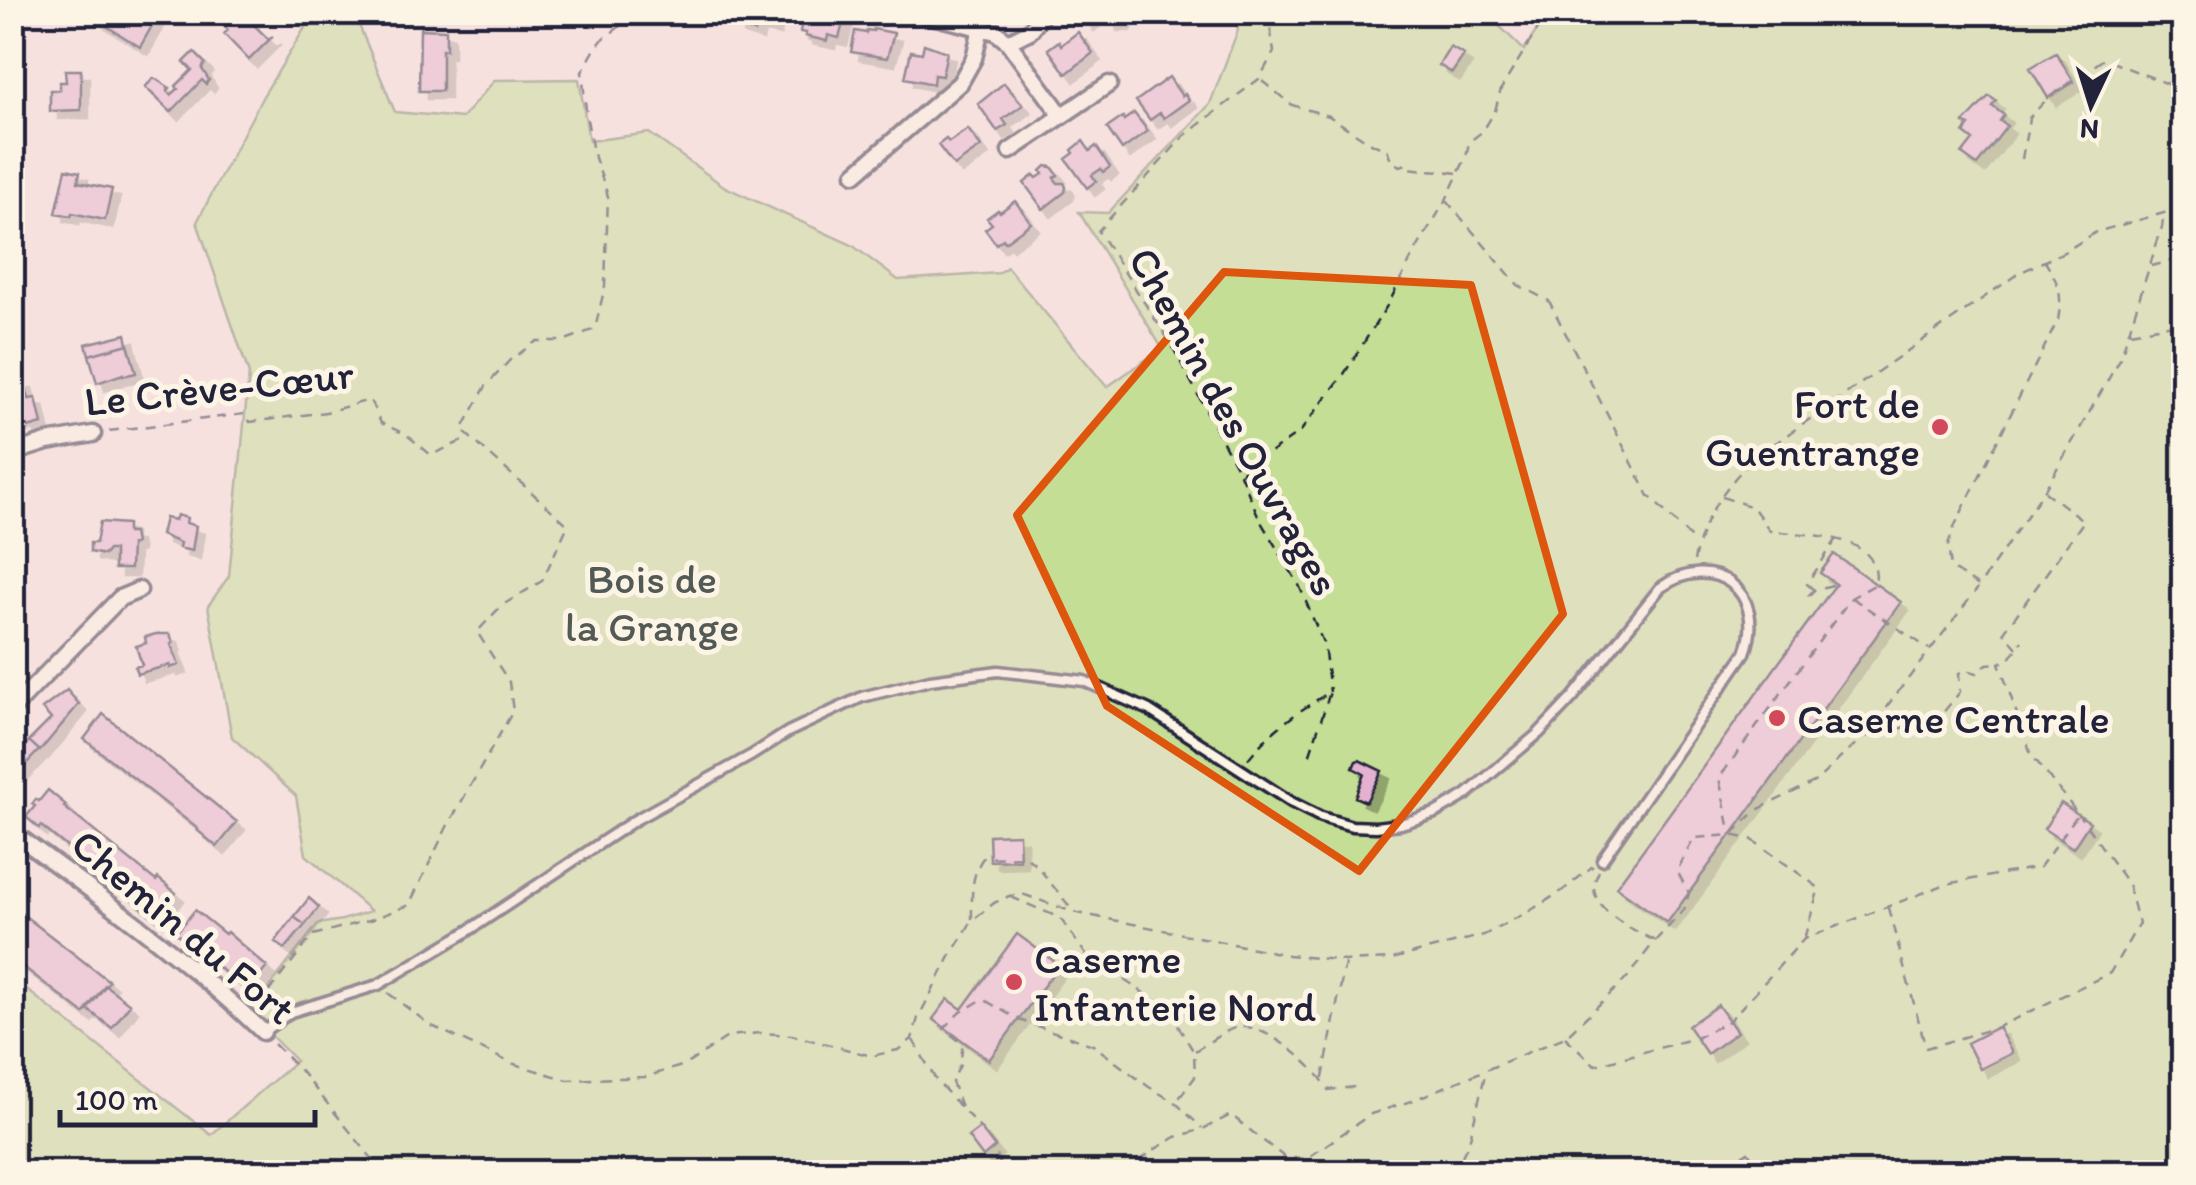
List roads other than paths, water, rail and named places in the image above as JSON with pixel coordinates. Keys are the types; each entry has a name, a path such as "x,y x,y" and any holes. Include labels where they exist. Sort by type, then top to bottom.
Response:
{"street":[{"path":"916,12 996,32 1008,42 1062,116"},
{"path":"1008,42 1030,30 1044,12"},
{"path":"855,174 960,83 974,58 982,28"},
{"path":"1010,151 1109,84"},
{"name":"Le Crève-Cœur","path":"12,453 92,434"},
{"path":"12,709 120,598 139,590"},
{"name":"Chemin du Fort","path":"12,832 122,913 263,1032"}],"lane":[{"path":"263,1032 291,1012 378,985 465,933 635,820 788,732 862,697 930,680 998,671 1084,681 1149,710 1291,802 1352,826 1388,826 1435,814 1466,796 1539,733 1574,696 1660,588 1675,577 1692,572 1724,579 1738,589 1752,620 1745,652 1602,860"}],"place":[{"name":"Fort de Guentrange","path":"1940,427"},
{"name":"Caserne Centrale","path":"1777,718"},
{"name":"Caserne Infanterie Nord","path":"1014,982"}],"park label":[{"name":"Bois de la Grange","path":"652,602"}]}
